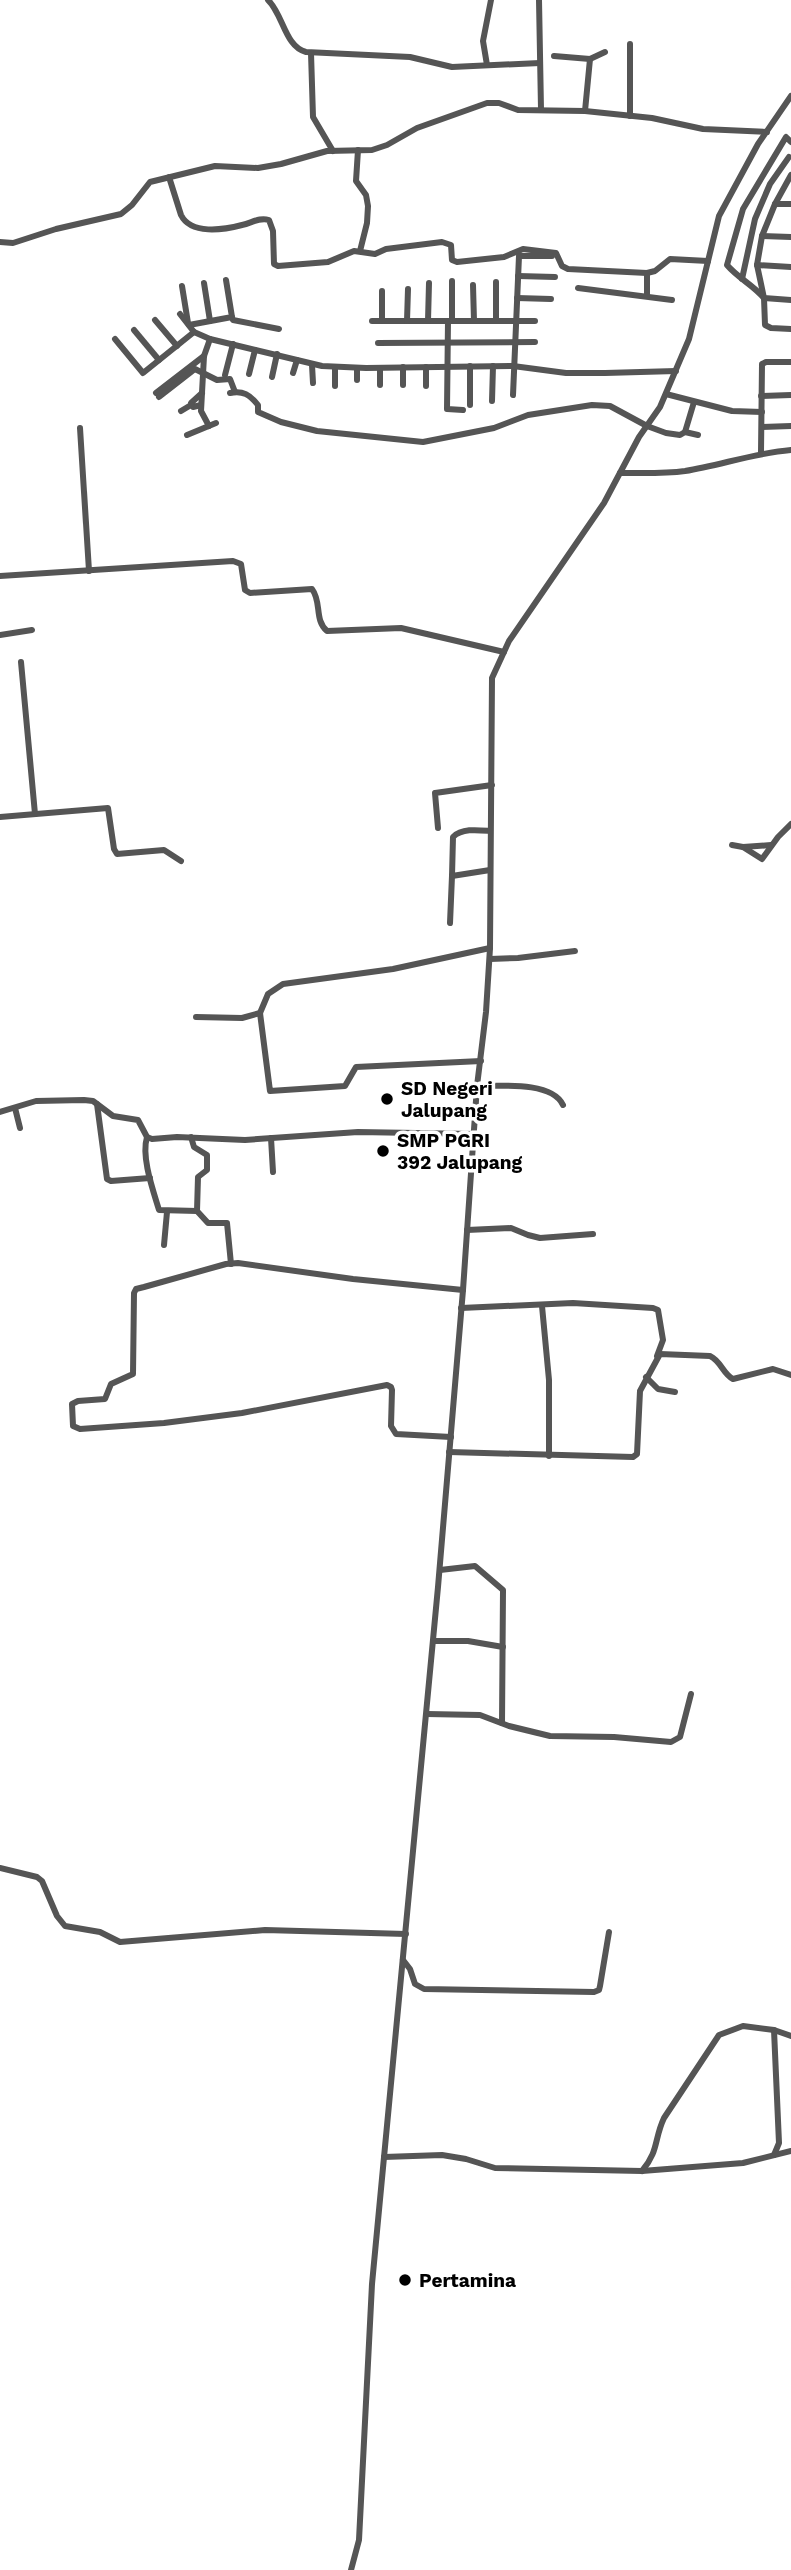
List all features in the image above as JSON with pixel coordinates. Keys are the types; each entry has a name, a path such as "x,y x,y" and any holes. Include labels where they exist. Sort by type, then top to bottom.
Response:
{"street":[{"path":"268,0 276,9 295,47 300,51 410,58 452,67 540,63"},
{"path":"488,65 483,41 491,0"},
{"path":"540,0 541,109"},
{"path":"629,116 630,44"},
{"path":"554,56 590,59 605,51"},
{"path":"311,52 313,117 333,150"},
{"path":"585,111 590,59"},
{"path":"351,2570 360,2533 371,2298 427,1714 490,959 492,678 504,652 604,503 666,394 688,340 716,226 724,206 766,132 791,96"},
{"path":"0,242 13,243 56,229 121,214 132,205 147,184 169,177 215,166 268,166 333,150 372,150 417,128 487,103 499,103 518,110 585,111 703,129 766,132"},
{"path":"791,142 786,137 743,209 727,265 764,298 791,300"},
{"path":"743,279 755,219 770,184 790,158 779,149"},
{"path":"358,150 356,181 366,195 368,206 360,251"},
{"path":"765,170 770,184"},
{"path":"778,174 780,194"},
{"path":"791,174 762,236 757,265 764,298 764,322 767,327 791,329"},
{"path":"169,177 184,221 195,228 242,226 260,219 269,220 273,231 275,265 328,262 348,252 375,254 386,249 446,243 450,245 452,260 457,262 504,257 520,250 556,253 562,266 568,269 647,272 655,271 664,262 672,259 708,261"},
{"path":"775,204 791,204"},
{"path":"751,234 759,255"},
{"path":"762,236 791,237"},
{"path":"513,395 519,256 552,256"},
{"path":"757,265 791,267"},
{"path":"647,272 647,296"},
{"path":"518,276 555,277"},
{"path":"226,280 233,320 279,329"},
{"path":"452,281 447,409 463,410"},
{"path":"496,282 496,321"},
{"path":"204,283 210,321"},
{"path":"428,321 429,284"},
{"path":"473,285 474,321"},
{"path":"183,286 189,325"},
{"path":"578,288 671,300"},
{"path":"407,321 408,289"},
{"path":"382,291 382,321"},
{"path":"517,298 551,299"},
{"path":"180,314 194,332 210,339 312,365 357,368 513,366 566,373 676,371"},
{"path":"189,325 232,317"},
{"path":"155,320 177,346"},
{"path":"372,321 535,321"},
{"path":"134,330 159,360"},
{"path":"115,338 143,373 194,332"},
{"path":"158,395 197,369 210,339"},
{"path":"378,343 535,342"},
{"path":"225,375 233,344"},
{"path":"249,374 255,350"},
{"path":"272,377 277,354"},
{"path":"187,435 213,424 201,411 202,393 197,369 204,355"},
{"path":"293,373 297,360"},
{"path":"761,452 762,363 791,362"},
{"path":"312,365 313,383"},
{"path":"470,366 470,405"},
{"path":"492,401 493,366"},
{"path":"335,367 335,386"},
{"path":"426,367 426,386"},
{"path":"357,368 357,380"},
{"path":"380,368 380,385"},
{"path":"403,368 403,385"},
{"path":"197,369 218,380 230,379 232,392 251,395 258,405 256,411 281,422 317,430 394,440 431,441 494,428 528,415 592,405 610,406 646,426 666,433 680,435 685,432 698,435"},
{"path":"181,411 202,393"},
{"path":"666,394 737,412 762,412"},
{"path":"761,396 791,395"},
{"path":"685,432 694,402"},
{"path":"191,405 201,405"},
{"path":"762,427 791,426"},
{"path":"80,428 89,571"},
{"path":"620,472 685,471 761,452 791,450"},
{"path":"0,576 233,561 242,564 245,590 250,593 312,589 317,595 320,622 327,631 401,628 504,652"},
{"path":"0,635 32,630"},
{"path":"21,662 35,814"},
{"path":"438,828 435,793 492,785"},
{"path":"0,817 108,808 113,846 117,854 164,850 181,861"},
{"path":"743,847 762,859 791,824"},
{"path":"450,923 453,837 460,832 490,831"},
{"path":"732,845 771,845"},
{"path":"452,876 490,870"},
{"path":"481,1061 356,1067 345,1086 270,1091 260,1013 268,994 283,984 393,969 490,948"},
{"path":"490,959 575,951"},
{"path":"196,1017 242,1018 260,1013"},
{"path":"478,1086 541,1090 558,1097 563,1105"},
{"path":"0,1112 40,1100 84,1100 97,1104 113,1116 140,1121 147,1137 150,1178 159,1210 197,1211"},
{"path":"97,1104 107,1179 150,1178"},
{"path":"16,1108 20,1128"},
{"path":"147,1137 245,1140 358,1132 474,1134"},
{"path":"191,1137 194,1147 207,1155 207,1170 198,1177 197,1211 208,1223 227,1223 231,1264"},
{"path":"271,1138 273,1172"},
{"path":"164,1245 167,1212"},
{"path":"467,1230 511,1228 540,1238 593,1234"},
{"path":"451,1437 396,1434 391,1426 392,1390 387,1385 242,1413 164,1423 75,1429 72,1404 105,1399 110,1385 133,1374 136,1289 231,1264 463,1290"},
{"path":"449,1452 635,1456 639,1398 663,1336 657,1311 653,1308 590,1304 461,1308"},
{"path":"541,1306 549,1380 549,1456"},
{"path":"656,1358 660,1354 670,1353 710,1356 717,1359 733,1379 773,1369 791,1375"},
{"path":"646,1377 658,1389 675,1392"},
{"path":"439,1570 475,1566 503,1590 502,1723"},
{"path":"433,1641 468,1641 503,1647"},
{"path":"427,1714 480,1715 550,1736 614,1737 671,1742 680,1737 691,1694"},
{"path":"0,1868 37,1877 42,1881 57,1916 65,1926 100,1932 120,1942 265,1930 406,1934"},
{"path":"403,1960 410,1969 415,1984 424,1989 594,1992 599,1990 609,1932"},
{"path":"642,2171 655,2152 659,2128 664,2118 719,2035 743,2026 774,2030 791,2036"},
{"path":"774,2030 779,2143 774,2155"},
{"path":"384,2157 442,2155 495,2168 642,2171 662,2167 716,2166 791,2151"}],"place":[{"name":"SD Negeri Jalupang","path":"387,1099"},
{"name":"SMP PGRI 392 Jalupang","path":"383,1151"},
{"name":"Pertamina","path":"405,2280"}]}
